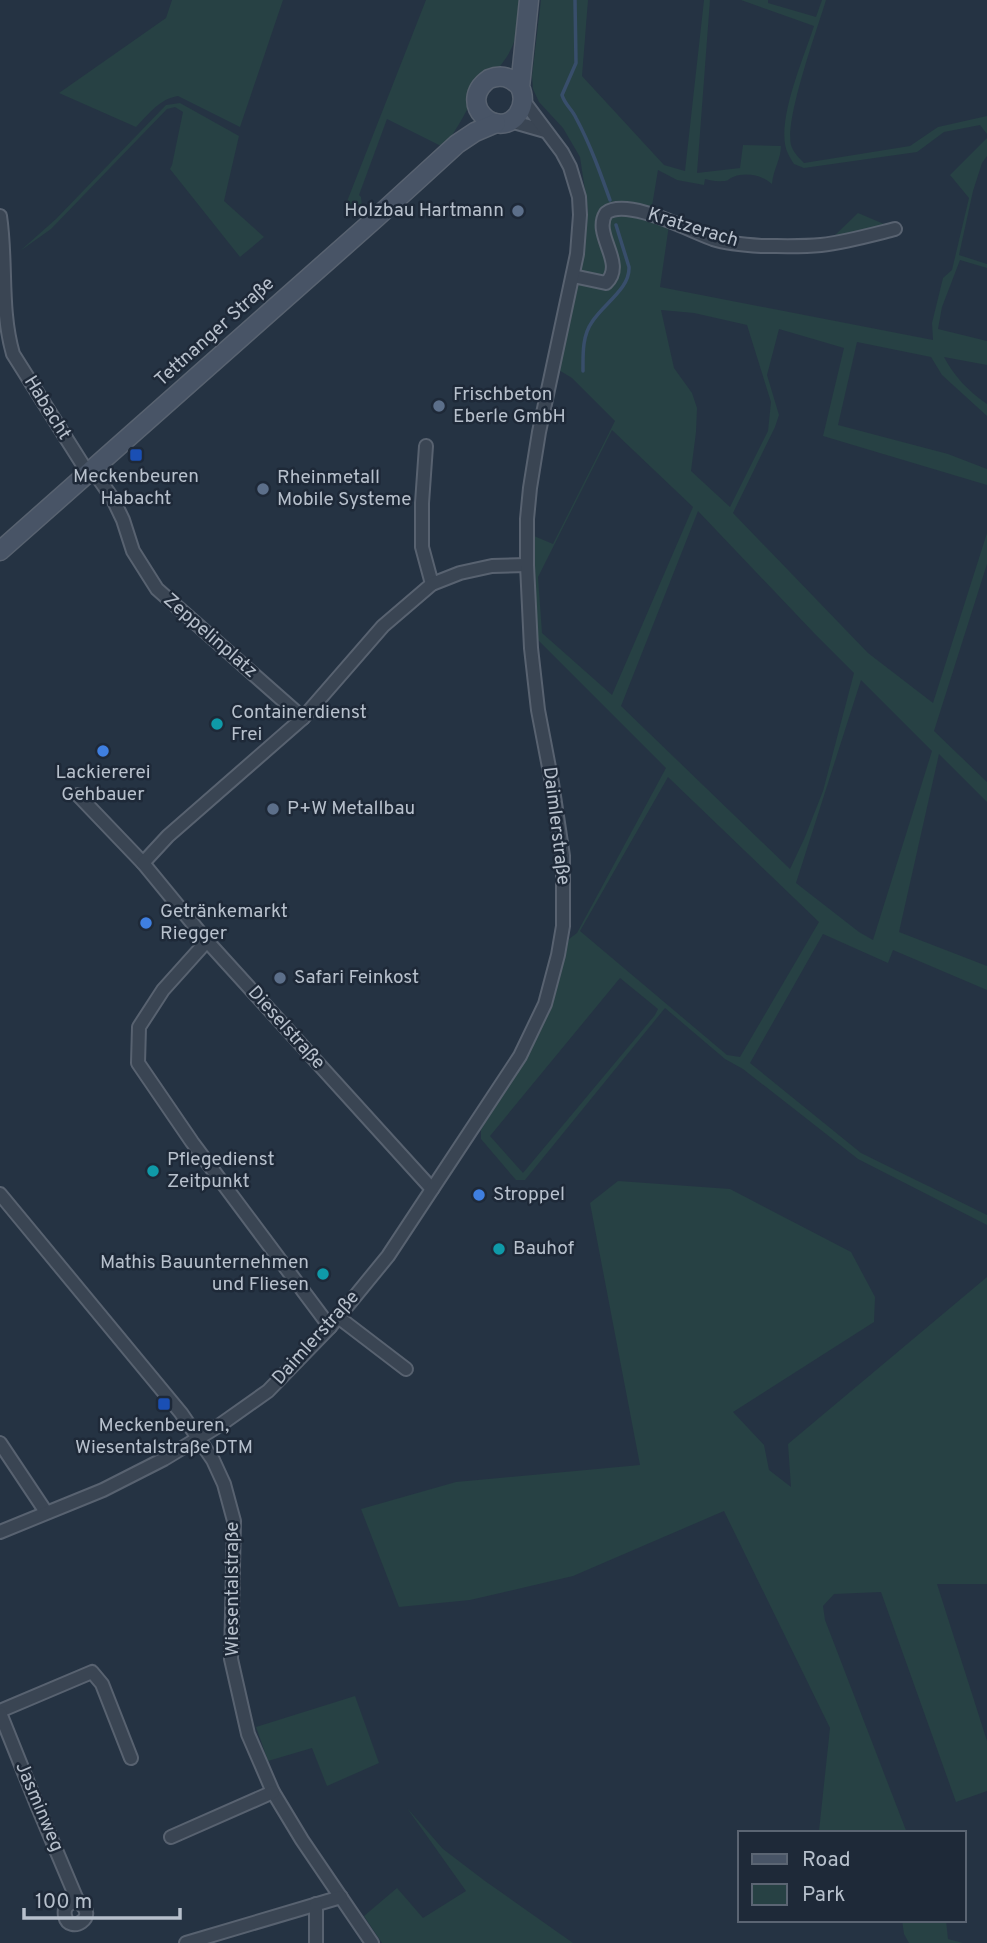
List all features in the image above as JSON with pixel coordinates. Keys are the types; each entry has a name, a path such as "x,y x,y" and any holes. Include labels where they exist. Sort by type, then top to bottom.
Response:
{"main road":[{"path":"521,93 510,79 499,76 489,79 480,86 478,108 484,117 503,122 520,112 528,0"},
{"path":"499,76 524,39"},
{"name":"Tettnanger Straße","path":"457,144 478,108"},
{"name":"Tettnanger Straße","path":"0,551 457,144 475,132 503,122"}],"street":[{"name":"Daimlerstraße","path":"0,1532 103,1490 164,1459 268,1391 334,1322 388,1256 520,1056 545,1004 563,926 563,856 538,710 531,648 527,519 535,457 580,232 579,197 575,179 566,160 521,93"},
{"path":"503,122 545,131"},
{"name":"Kratzerach","path":"573,276 606,283 611,278 614,268 602,225 606,213 614,209 648,214 716,240 748,245 823,245 895,229"},
{"name":"Habacht","path":"0,216 3,308 8,340 13,354 90,471"},
{"path":"426,446 422,547 432,584"},
{"name":"Zeppelinplatz","path":"90,471 113,499 123,520 132,551 157,589 303,718"},
{"path":"143,863 167,836 303,718 383,626 432,584 460,573 492,566 527,565"},
{"name":"Dieselstraße","path":"78,795 143,863 207,941 432,1189"},
{"path":"207,941 163,990 139,1027 138,1063 192,1142 334,1322 406,1368"},
{"name":"Wiesentalstraße","path":"0,1194 181,1413 213,1460 224,1484 234,1521 231,1659 248,1734 273,1792 372,1943"},
{"path":"0,1443 46,1512"},
{"path":"0,1712 92,1672 102,1684 131,1758"},
{"name":"Jasminweg","path":"0,1712 78,1902"},
{"path":"171,1837 273,1792"},
{"path":"187,1943 341,1897"},
{"path":"316,1905 316,1943"}],"green space":[{"path":"172,0 283,0 240,127 178,96 160,104 136,127 59,93 166,18"},
{"path":"426,0 522,0 516,37 506,58 473,99 443,147 387,119 359,195 362,206 346,204"},
{"path":"541,0 588,0 582,76 664,165 685,171 704,0 710,0 697,173 740,168 743,145 781,146 781,151 772,184 759,177 743,175 726,181 705,179 704,185 677,180 658,170 650,218 669,225 660,287 933,340 932,323 943,278 952,270 969,198 950,175 987,138 987,156 973,191 959,255 987,264 987,268 960,260 942,307 938,329 987,341 987,365 944,357 962,383 987,404 987,416 942,375 931,357 857,342 838,425 948,454 987,469 987,485 823,436 844,348 779,329 767,375 779,415 733,513 868,653 933,703 987,533 987,564 934,731 987,782 987,802 939,754 899,932 987,966 987,990 893,950 888,963 823,934 750,1063 861,1153 987,1215 987,1225 858,1159 743,1069 725,1059 665,1008 525,1180 516,1180 481,1139 481,1130 550,1009 569,939 577,933 666,768 537,639 534,536 553,544 615,421 572,378 557,369 581,266 588,210 580,157 563,128 539,102 533,89 532,76","holes":["661,310 694,313 747,325 771,402 768,431 730,507 691,471 697,408 692,393 674,368","612,430 693,507 612,695 542,633 538,577","698,511 854,673 823,791 790,869 621,706","861,680 932,751 873,940 796,883","668,777 819,922 740,1057 727,1055 580,931","620,978 658,1009 523,1173 490,1136"]},
{"path":"741,0 768,0 768,3 816,17 822,0 826,0 803,74 790,132 791,145 804,163 910,146 938,127 987,116 987,134 980,125 944,132 917,152 804,168 794,164 785,144 786,116 814,26"},
{"path":"180,103 239,136 224,201 264,237 240,257 170,169 183,112 175,107 167,109 51,229 20,251 56,219 166,105"},
{"path":"858,213 891,227 829,241"},
{"path":"618,1181 730,1189 851,1252 875,1297 874,1322 733,1412 764,1445 769,1470 791,1487 788,1444 987,1277 987,1584 937,1584 987,1741 987,1791 956,1802 881,1592 834,1594 823,1606 825,1620 906,1831 819,1831 830,1728 724,1511 573,1576 470,1600 399,1607 361,1509 456,1482 640,1465 590,1203"},
{"path":"355,1696 379,1763 327,1786 312,1748 268,1761 256,1727"},
{"path":"407,1808 443,1849 573,1943 382,1943 364,1916 397,1888 423,1918 466,1891"},
{"path":"902,1922 946,1922 948,1939 963,1943 909,1943"}],"waterway":[{"path":"575,0 576,63 562,95 586,138 610,200"},
{"path":"583,371 586,333 597,315 621,289 628,275 629,267 616,225"}],"place":[{"name":"Holzbau Hartmann","path":"518,211"},
{"name":"Frischbeton Eberle GmbH","path":"439,406"},
{"name":"Meckenbeuren Habacht","path":"136,455"},
{"name":"Rheinmetall Mobile Systeme","path":"263,489"},
{"name":"Containerdienst Frei","path":"217,724"},
{"name":"Lackiererei Gehbauer","path":"103,751"},
{"name":"P+W Metallbau","path":"273,809"},
{"name":"Getränkemarkt Riegger","path":"146,923"},
{"name":"Safari Feinkost","path":"280,978"},
{"name":"Pflegedienst Zeitpunkt","path":"153,1171"},
{"name":"Stroppel","path":"479,1195"},
{"name":"Bauhof","path":"499,1249"},
{"name":"Mathis Bauunternehmen und Fliesen","path":"323,1274"},
{"name":"Meckenbeuren, Wiesentalstraße DTM","path":"164,1404"}]}
